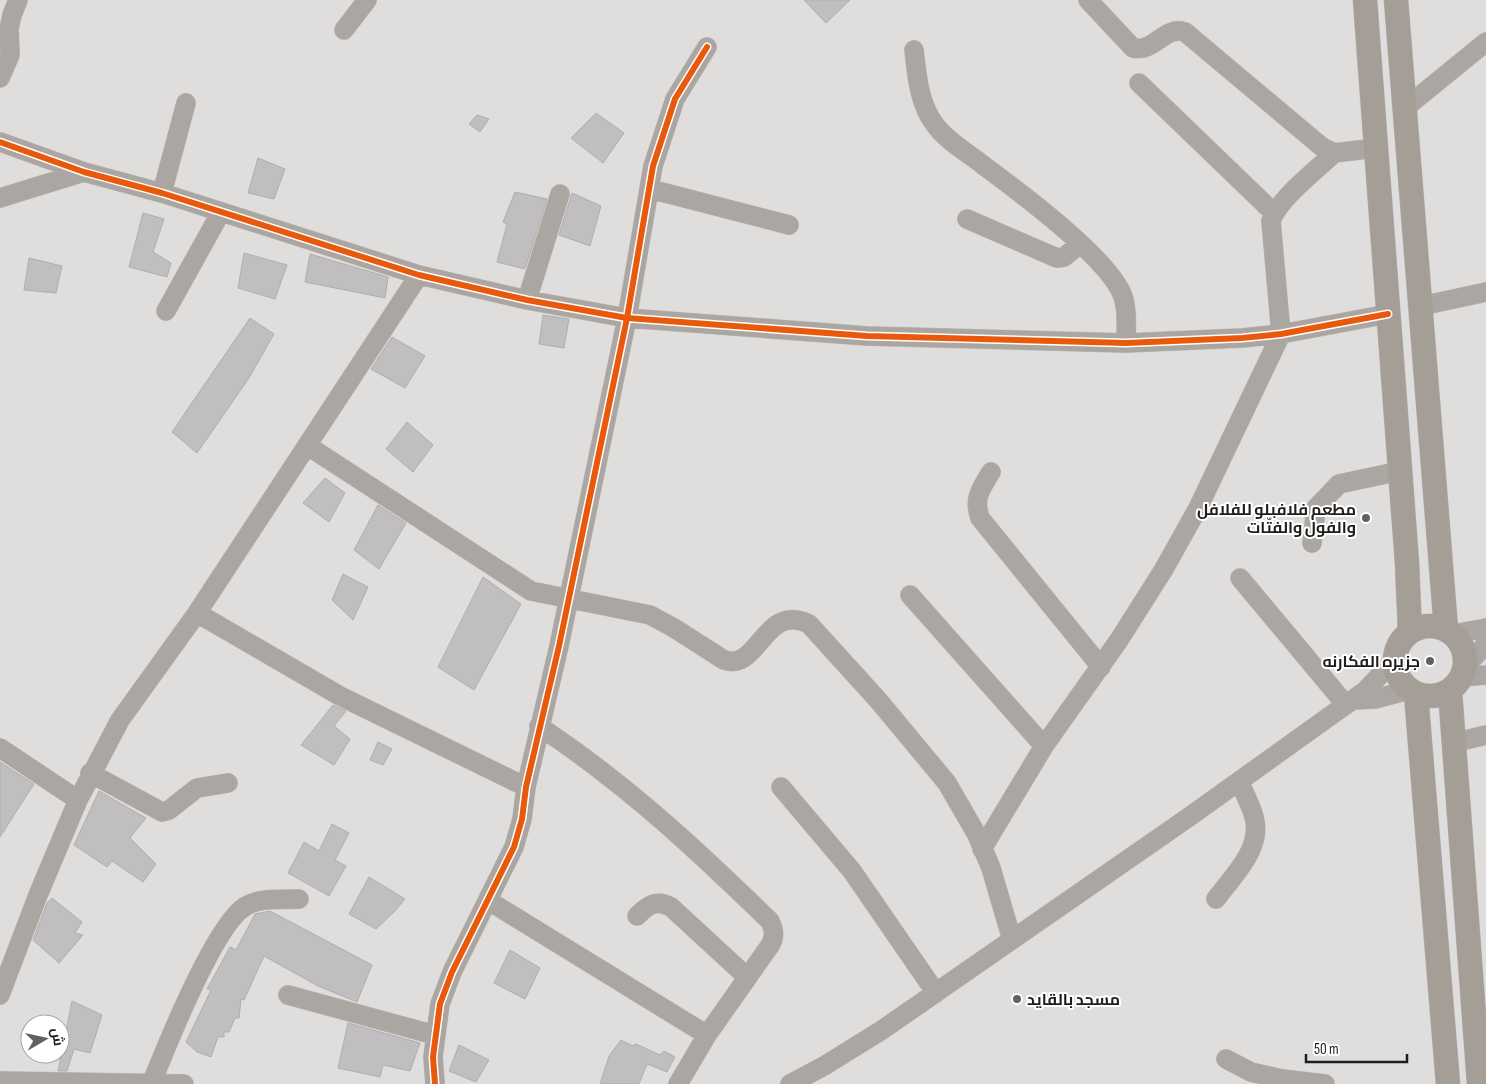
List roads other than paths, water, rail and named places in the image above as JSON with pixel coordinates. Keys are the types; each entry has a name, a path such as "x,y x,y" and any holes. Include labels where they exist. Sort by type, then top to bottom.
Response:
{"main road":[{"path":"1364,0 1400,471 1410,632"},
{"path":"1396,0 1449,632"},
{"path":"1448,1084 1412,692 1398,676 1395,659 1397,649 1410,632 1428,626 1449,632 1464,649 1466,677 1453,743 1479,1084"},
{"path":"1412,692 1433,696 1466,677"}],"street":[{"path":"0,78 10,55 9,29 18,0"},
{"path":"1088,0 1133,48 1148,48 1174,31 1186,32 1312,139 1334,153"},
{"path":"344,30 363,1"},
{"path":"1405,108 1486,42"},
{"path":"435,1084 433,1057 440,1004 452,972 489,901 514,846 522,819 526,787 559,646 628,318 653,166 674,99 707,47"},
{"path":"914,50 919,88 935,126 949,139 1025,196 1080,244 1115,282 1122,295 1126,310 1126,343"},
{"path":"1139,83 1274,213"},
{"path":"162,193 186,103"},
{"path":"0,142 84,172 162,193 419,275 527,300 628,318 867,336 1126,343 1242,338 1281,334 1388,314"},
{"path":"982,848 1044,746 1101,668 1164,569 1198,508 1281,334 1270,233 1274,213 1334,153 1376,148"},
{"path":"0,198 84,172"},
{"path":"650,189 790,225"},
{"path":"527,300 560,194"},
{"path":"166,311 221,212"},
{"path":"967,219 1057,258 1064,257 1080,244"},
{"path":"0,995 38,895 78,800 90,773 120,720 197,614 419,275"},
{"path":"1421,306 1486,292"},
{"path":"308,446 531,591 650,615 730,662 744,658 778,623 788,619 800,619 809,624 878,700 947,783 963,808 982,848 998,888 1012,940"},
{"path":"1312,543 1316,508 1339,484 1400,471"},
{"path":"991,472 979,493 976,507 980,518 1101,668"},
{"path":"1240,578 1350,702"},
{"path":"910,595 1044,746"},
{"path":"197,614 340,696 526,787"},
{"path":"1449,632 1486,628"},
{"path":"1466,677 1486,644"},
{"path":"790,1084 824,1066 936,993 1239,781 1350,702 1374,683 1395,659"},
{"path":"1350,702 1412,692"},
{"path":"539,726 605,773 770,921 774,936 707,1035 678,1084"},
{"path":"1453,743 1486,735"},
{"path":"0,748 78,800"},
{"path":"90,773 162,812 169,810 197,788 228,783"},
{"path":"1216,899 1250,852 1256,830 1254,817 1239,781"},
{"path":"781,787 852,871 936,993"},
{"path":"152,1082 175,1024 214,946 239,910 254,902 298,899"},
{"path":"489,901 707,1035"},
{"path":"637,916 648,906 656,902 671,907 747,977"},
{"path":"288,995 436,1035"},
{"path":"1226,1059 1252,1072 1282,1079 1325,1084"},
{"path":"0,1081 184,1084"}],"place":[{"name":"مطعم فلافيلو للفلافل والفول والفتّات","path":"1366,518"},
{"name":"جزيره الفكارنه","path":"1430,661"},
{"name":"مسجد بالقايد","path":"1017,999"}]}
